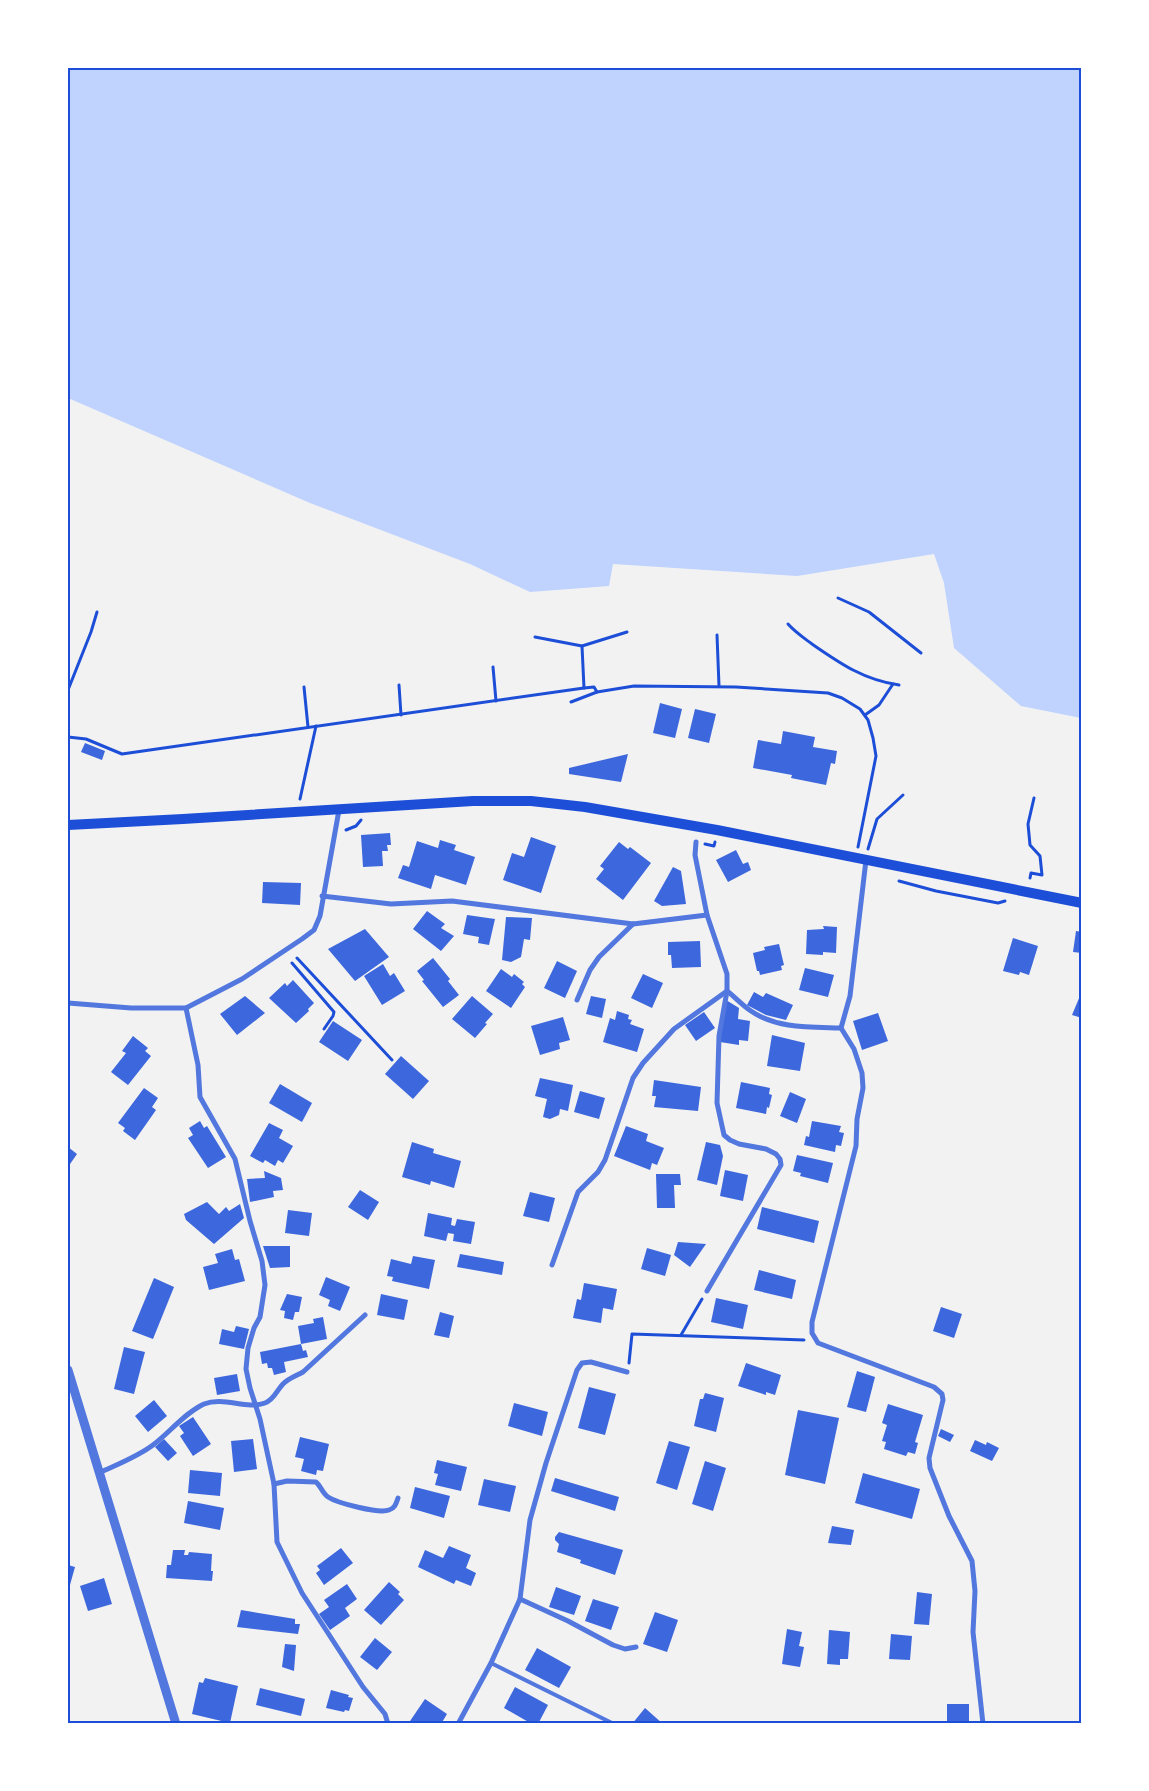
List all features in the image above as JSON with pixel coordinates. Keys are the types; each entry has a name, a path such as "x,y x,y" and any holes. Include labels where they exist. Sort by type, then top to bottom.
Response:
{"main road":[{"path":"68,825 473,801 557,803 867,855 1082,903"}],"street":[{"path":"68,1003 131,1008 186,1008 242,979 314,930 320,916 322,896 339,809"},
{"path":"696,842 695,855 707,915 727,974 727,991 719,1036 717,1102 724,1135 739,1144 766,1149 776,1154 780,1159 781,1165 707,1291"},
{"path":"867,855 850,996 841,1028 854,1049 862,1072 863,1088 857,1119 856,1146 812,1322 812,1333 818,1343 934,1387 942,1394 943,1400 929,1458 930,1468 949,1516 972,1561 975,1591 973,1632 984,1724"},
{"path":"322,896 391,904 452,901 633,924 707,915"},
{"path":"577,1000 590,970 599,957 633,924"},
{"path":"727,991 752,1011 769,1020 810,1027 841,1028"},
{"path":"552,1266 578,1192 598,1172 605,1160 633,1078 643,1063 674,1029 727,991"},
{"path":"186,1008 198,1065 200,1097 235,1159 243,1196 263,1267 265,1285 260,1317 254,1328 248,1348 246,1369 274,1484 277,1542 302,1593 363,1687 385,1714 388,1724"},
{"path":"99,1473 130,1459 153,1445 203,1405 218,1402 256,1405 266,1403 274,1398 283,1384 303,1372 365,1315"},
{"path":"458,1724 492,1663 520,1599 530,1520 546,1463 577,1370 582,1364 591,1362 628,1372"},
{"path":"68,1370 176,1724"},
{"path":"274,1484 287,1481 316,1482 328,1497 379,1512 388,1511 395,1506 398,1498"},
{"path":"520,1599 568,1621 613,1645 625,1649 636,1647"}],"lane":[{"path":"492,1663 614,1724"}],"path":[{"path":"838,598 869,612 921,653"},
{"path":"68,690 97,612"},
{"path":"788,624 796,632 843,666 867,677 900,685"},
{"path":"535,637 582,646 627,632"},
{"path":"717,635 719,686"},
{"path":"582,646 584,688"},
{"path":"493,667 496,701"},
{"path":"865,715 879,705 893,684"},
{"path":"399,685 401,715"},
{"path":"571,702 597,692 634,686 719,686 828,694 852,702 868,720 876,756 858,847"},
{"path":"304,687 308,727"},
{"path":"68,737 75,736 86,739 122,754 584,688 594,687 597,692"},
{"path":"300,799 316,726"},
{"path":"867,855 877,819 903,795"},
{"path":"1030,878 1031,873 1042,875 1040,856 1030,845 1028,824 1034,798"},
{"path":"346,830 356,826 360,820 369,820"},
{"path":"705,840 725,844"},
{"path":"297,958 392,1060"},
{"path":"292,963 334,1012 334,1016 324,1029"},
{"path":"681,1335 707,1291"},
{"path":"628,1372 632,1334 804,1340 812,1333"}],"water":[{"path":"68,68 1081,68 1081,718 1021,706 954,648 944,583 934,554 797,576 613,564 609,586 530,592 470,564 310,503 68,398"}],"building":[{"path":"660,703 682,709 675,738 653,733"},
{"path":"695,709 716,714 709,743 688,738"},
{"path":"783,731 815,737 813,747 837,751 835,764 831,763 826,785 791,778 792,775 753,768 758,740 781,744"},
{"path":"85,743 105,751 102,760 81,752"},
{"path":"628,754 621,782 569,774 569,768"},
{"path":"390,833 391,845 387,845 388,851 382,851 383,866 363,867 361,835"},
{"path":"531,837 556,846 541,893 503,880 512,853 524,857"},
{"path":"440,840 456,845 454,850 475,857 466,885 435,875 431,889 398,878 403,865 409,867 417,841 438,848"},
{"path":"619,842 628,849 630,847 651,863 623,900 596,879 604,869 600,866"},
{"path":"736,850 743,864 748,862 751,870 728,882 716,860"},
{"path":"673,867 681,871 686,904 662,906 654,901"},
{"path":"263,882 301,883 300,905 262,903"},
{"path":"427,911 445,924 441,928 454,936 441,951 413,929"},
{"path":"467,915 495,919 489,945 478,943 479,937 463,934"},
{"path":"506,917 532,918 530,940 524,939 521,957 511,962 502,960"},
{"path":"823,926 837,927 836,953 823,952 823,955 806,954 807,930 824,929"},
{"path":"365,929 389,957 355,981 328,949"},
{"path":"1076,931 1082,932 1082,953 1073,952"},
{"path":"1013,938 1038,946 1029,975 1020,972 1019,975 1003,971"},
{"path":"700,941 701,967 672,968 671,955 668,955 668,942"},
{"path":"779,944 784,965 781,966 782,970 760,975 759,971 757,971 753,953 765,950 764,947"},
{"path":"433,958 450,979 448,981 459,995 443,1007 422,981 424,980 417,971"},
{"path":"557,961 577,971 565,998 544,988"},
{"path":"383,964 390,976 394,973 405,991 382,1005 364,976"},
{"path":"805,968 834,975 828,997 799,990"},
{"path":"501,969 512,977 514,974 524,982 522,984 525,987 511,1008 486,991"},
{"path":"643,974 663,983 652,1008 631,998"},
{"path":"293,980 314,1003 308,1009 309,1011 296,1023 269,998 285,983 287,986"},
{"path":"1082,991 1082,1018 1072,1015"},
{"path":"754,992 763,997 766,993 793,1005 786,1020 766,1015 747,1005"},
{"path":"245,996 265,1013 237,1035 220,1014"},
{"path":"472,996 493,1014 475,1038 452,1019"},
{"path":"591,996 606,999 602,1018 586,1014"},
{"path":"726,1000 739,1008 738,1019 750,1021 748,1041 739,1040 739,1045 720,1042"},
{"path":"617,1011 629,1015 628,1019 632,1020 630,1024 644,1029 637,1052 603,1042 610,1018 615,1020"},
{"path":"704,1012 715,1028 696,1041 685,1025"},
{"path":"878,1013 888,1041 862,1050 853,1021"},
{"path":"563,1017 570,1040 559,1043 560,1049 540,1055 531,1026"},
{"path":"333,1021 362,1040 348,1061 319,1042"},
{"path":"772,1035 805,1043 800,1071 767,1066"},
{"path":"133,1036 148,1048 145,1051 151,1056 128,1085 111,1072 126,1053 122,1051"},
{"path":"401,1056 429,1081 413,1099 385,1074"},
{"path":"540,1078 573,1085 568,1111 560,1109 559,1115 550,1119 543,1117 547,1099 535,1096"},
{"path":"654,1080 701,1087 698,1111 654,1107 656,1096 652,1096"},
{"path":"741,1082 770,1088 769,1094 772,1095 766,1114 736,1108"},
{"path":"280,1084 312,1103 302,1122 269,1103"},
{"path":"144,1088 158,1098 152,1107 156,1110 135,1140 123,1131 125,1128 118,1123"},
{"path":"580,1091 605,1098 599,1119 574,1112"},
{"path":"790,1092 806,1099 797,1123 780,1116"},
{"path":"200,1121 204,1128 207,1126 226,1157 208,1168 188,1138 193,1135 189,1128"},
{"path":"812,1121 841,1126 839,1132 844,1133 841,1146 836,1145 835,1152 804,1145 806,1136 809,1137"},
{"path":"269,1123 283,1130 279,1138 293,1146 283,1163 278,1160 275,1166 265,1160 263,1163 250,1156"},
{"path":"626,1126 648,1134 646,1141 664,1148 657,1165 652,1163 650,1170 614,1156"},
{"path":"412,1142 434,1149 433,1153 461,1161 454,1188 431,1181 430,1185 402,1177"},
{"path":"706,1142 720,1145 723,1156 717,1185 697,1180"},
{"path":"68,1147 77,1154 68,1167"},
{"path":"797,1155 833,1163 828,1183 800,1176 801,1173 793,1171"},
{"path":"725,1170 748,1175 743,1201 720,1196"},
{"path":"264,1171 281,1178 283,1190 273,1191 274,1197 250,1202 247,1179 265,1178"},
{"path":"656,1174 680,1174 681,1185 674,1185 675,1208 657,1208"},
{"path":"360,1190 379,1202 368,1220 348,1207"},
{"path":"530,1192 555,1198 549,1222 523,1216"},
{"path":"207,1202 219,1214 226,1207 229,1211 240,1204 244,1218 214,1244 186,1220 184,1214"},
{"path":"762,1207 819,1221 814,1243 757,1229"},
{"path":"288,1210 312,1213 309,1236 285,1233"},
{"path":"428,1213 452,1218 451,1225 455,1226 457,1219 475,1222 471,1244 453,1241 454,1234 448,1233 446,1241 424,1236"},
{"path":"678,1242 706,1244 690,1267 674,1255"},
{"path":"263,1246 290,1246 290,1267 270,1268"},
{"path":"647,1248 671,1255 665,1276 641,1269"},
{"path":"232,1249 235,1260 239,1259 245,1281 209,1290 203,1267 218,1263 215,1254"},
{"path":"460,1254 504,1262 502,1275 457,1267"},
{"path":"413,1256 435,1260 429,1289 392,1281 393,1277 387,1276 391,1259 411,1264"},
{"path":"759,1270 796,1280 792,1299 754,1290"},
{"path":"326,1277 350,1287 340,1311 328,1306 330,1300 319,1295"},
{"path":"154,1278 174,1287 153,1339 132,1331"},
{"path":"584,1283 617,1289 613,1310 603,1308 601,1323 573,1318 577,1299 581,1300"},
{"path":"287,1294 302,1297 299,1312 295,1312 293,1320 284,1318 285,1311 280,1310"},
{"path":"381,1294 408,1300 404,1320 377,1315"},
{"path":"716,1298 748,1305 743,1329 711,1322"},
{"path":"941,1307 962,1314 954,1338 933,1331"},
{"path":"440,1312 454,1316 449,1338 434,1335"},
{"path":"323,1317 327,1339 301,1344 298,1326 314,1323 313,1319"},
{"path":"236,1326 249,1329 244,1349 219,1344 222,1329 234,1332"},
{"path":"301,1344 303,1351 306,1350 308,1357 284,1362 286,1372 274,1375 272,1368 268,1368 267,1363 262,1364 260,1352"},
{"path":"124,1347 145,1352 134,1394 114,1389"},
{"path":"746,1363 781,1375 775,1395 766,1392 766,1395 738,1386"},
{"path":"857,1371 875,1377 866,1412 847,1407"},
{"path":"237,1374 240,1391 217,1395 214,1378"},
{"path":"589,1387 616,1394 605,1435 578,1428"},
{"path":"705,1393 724,1398 716,1432 694,1426 700,1399 703,1399"},
{"path":"154,1400 167,1416 148,1432 135,1416"},
{"path":"514,1403 548,1412 542,1436 508,1426"},
{"path":"888,1404 923,1415 915,1442 918,1443 915,1454 908,1452 906,1456 884,1449 886,1442 882,1441 887,1425 882,1423"},
{"path":"798,1410 839,1418 825,1484 785,1475"},
{"path":"193,1417 211,1444 193,1456 180,1436 184,1433 179,1426"},
{"path":"941,1429 954,1435 950,1442 938,1436"},
{"path":"300,1437 329,1444 323,1471 317,1470 316,1475 301,1471 304,1459 295,1457"},
{"path":"164,1439 177,1453 168,1461 155,1447"},
{"path":"253,1439 257,1469 234,1472 231,1441"},
{"path":"975,1440 986,1445 987,1442 999,1448 992,1461 970,1451"},
{"path":"669,1441 690,1447 677,1490 656,1483"},
{"path":"437,1460 467,1467 461,1491 435,1485 438,1474 434,1473"},
{"path":"705,1461 726,1468 713,1511 692,1504"},
{"path":"190,1470 222,1473 220,1496 188,1493"},
{"path":"863,1473 920,1489 912,1519 855,1503"},
{"path":"555,1478 619,1497 615,1511 551,1491"},
{"path":"484,1479 516,1486 510,1512 478,1505"},
{"path":"415,1487 450,1496 444,1518 410,1508"},
{"path":"188,1501 224,1508 220,1530 184,1523"},
{"path":"832,1526 854,1530 851,1545 828,1543"},
{"path":"559,1532 623,1550 615,1575 580,1563 581,1560 557,1552 559,1544 555,1537"},
{"path":"449,1546 471,1555 466,1568 476,1573 471,1586 456,1580 454,1584 418,1567 425,1550 443,1558"},
{"path":"341,1548 353,1563 324,1585 316,1573 320,1570 317,1566"},
{"path":"173,1550 185,1550 184,1555 188,1555 189,1552 212,1554 212,1581 166,1578 167,1565 171,1565"},
{"path":"68,1565 75,1567 68,1592"},
{"path":"104,1578 112,1604 88,1611 80,1586"},
{"path":"389,1582 400,1592 398,1594 404,1600 381,1625 364,1610"},
{"path":"347,1584 357,1599 345,1608 350,1616 330,1630 319,1614 329,1607 324,1600"},
{"path":"556,1587 581,1596 574,1615 549,1607"},
{"path":"917,1592 932,1594 929,1625 914,1624"},
{"path":"593,1599 619,1607 611,1630 585,1621"},
{"path":"241,1610 295,1619 295,1624 300,1624 298,1634 237,1627"},
{"path":"655,1612 678,1620 667,1652 643,1644"},
{"path":"787,1629 802,1632 799,1646 804,1647 800,1667 782,1664"},
{"path":"829,1630 850,1632 848,1659 840,1659 840,1665 827,1664"},
{"path":"891,1634 912,1636 910,1660 889,1659"},
{"path":"375,1638 392,1652 377,1670 360,1657"},
{"path":"285,1644 296,1645 294,1671 282,1667"},
{"path":"537,1648 571,1667 559,1688 525,1670"},
{"path":"205,1678 238,1686 230,1723 192,1714 199,1682 203,1683"},
{"path":"515,1687 548,1705 538,1724 532,1724 504,1708"},
{"path":"260,1688 305,1699 301,1716 256,1705"},
{"path":"331,1690 353,1698 349,1711 345,1710 344,1712 326,1708"},
{"path":"425,1699 447,1714 441,1724 408,1724"},
{"path":"947,1704 969,1704 969,1724 947,1724"},
{"path":"645,1708 663,1724 632,1724"}]}
